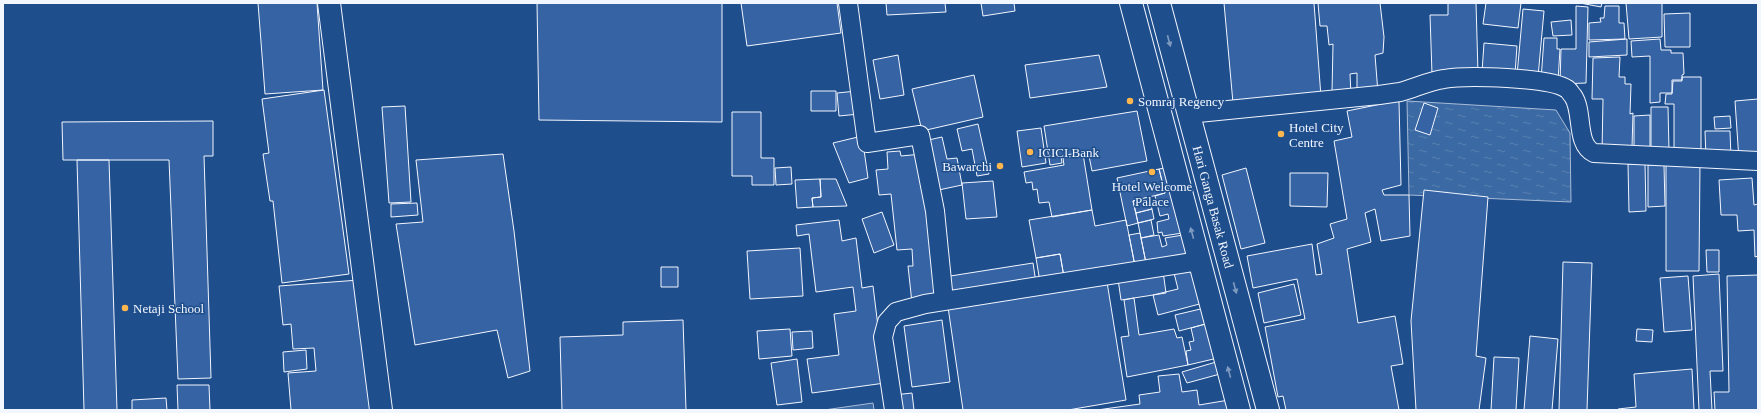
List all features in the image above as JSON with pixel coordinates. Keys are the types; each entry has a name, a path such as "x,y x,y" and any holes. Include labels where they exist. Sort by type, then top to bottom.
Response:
{"main road":[{"path":"329,3 381,410"},
{"name":"Hari Ganga Basak Road","path":"1131,3 1239,410"},
{"name":"Hari Ganga Basak Road","path":"1159,3 1268,410"}],"street":[{"path":"848,3 867,143 920,135 935,212 944,301"},
{"path":"1188,114 1379,95 1400,92 1442,79 1464,76 1515,78 1556,84 1567,89 1578,106 1583,140 1586,147 1594,153 1758,161"},
{"path":"894,410 883,336 887,322 896,312 925,304 1199,261"}],"water":[{"path":"1407,101 1556,110 1570,133 1571,202 1409,195"},
{"path":"873,403 874,410 824,410"}],"building":[{"path":"258,3 317,3 323,90 265,94"},
{"path":"537,3 722,3 722,122 539,120"},
{"path":"741,3 837,3 841,33 747,46"},
{"path":"886,3 945,3 946,12 887,15"},
{"path":"981,3 1014,3 1015,11 983,16"},
{"path":"1224,3 1314,3 1321,97 1233,103"},
{"path":"1318,3 1380,3 1384,37 1383,53 1375,55 1378,93 1357,95 1357,73 1350,74 1351,95 1332,92 1333,44 1329,45 1327,26 1320,26"},
{"path":"1448,3 1476,3 1478,73 1432,74 1430,15 1448,15"},
{"path":"1486,3 1521,3 1518,28 1483,24"},
{"path":"1580,3 1602,3 1601,7"},
{"path":"1626,3 1662,3 1662,37 1629,39"},
{"path":"1576,6 1588,7 1586,83 1560,84 1561,49 1576,49"},
{"path":"1605,6 1619,6 1619,23 1624,23 1625,39 1589,40 1589,23 1601,22 1600,18 1604,18"},
{"path":"1523,9 1544,11 1538,77 1517,75"},
{"path":"1690,13 1690,47 1665,47 1664,14"},
{"path":"1571,20 1572,35 1553,36 1551,22"},
{"path":"1544,38 1557,38 1557,49 1560,49 1558,81 1541,80"},
{"path":"1627,39 1627,55 1589,57 1589,42"},
{"path":"1660,39 1661,50 1671,50 1671,53 1683,53 1684,74 1682,75 1682,80 1672,80 1672,93 1660,93 1660,102 1650,103 1650,56 1632,57 1631,41"},
{"path":"1484,43 1517,46 1515,74 1482,72"},
{"path":"898,55 904,95 880,99 873,60"},
{"path":"1099,55 1107,87 1030,98 1025,65"},
{"path":"1620,57 1619,77 1625,77 1625,84 1631,84 1630,114 1633,113 1632,148 1602,152 1603,99 1592,99 1593,58"},
{"path":"974,75 983,117 922,131 912,89"},
{"path":"1682,77 1701,77 1701,156 1674,155 1674,104 1665,104 1666,94 1672,94 1673,81 1682,81"},
{"path":"324,90 349,274 282,283 273,201 270,201 263,154 269,153 262,99"},
{"path":"811,91 836,91 836,111 811,111"},
{"path":"857,91 859,114 839,116 837,93"},
{"path":"1758,99 1758,159 1739,160 1735,101"},
{"path":"1396,101 1399,102 1401,185 1382,190 1384,195 1409,195 1410,236 1381,241 1375,209 1365,213 1371,242 1347,249 1358,323 1395,316 1403,364 1391,366 1399,410 1286,410 1283,396 1278,397 1265,327 1305,319 1297,279 1253,288 1247,256 1312,244 1316,275 1322,274 1317,244 1334,238 1330,224 1347,219 1334,141 1352,137 1347,111"},
{"path":"1424,103 1438,108 1430,135 1415,130"},
{"path":"405,106 411,202 389,203 382,107"},
{"path":"1651,107 1668,107 1669,151 1651,151"},
{"path":"1137,111 1147,161 1092,171 1088,151 1061,156 1062,163 1050,165 1044,126"},
{"path":"732,112 761,112 761,158 774,158 774,185 752,185 752,176 732,176"},
{"path":"1650,115 1650,150 1634,150 1634,116"},
{"path":"1730,116 1731,128 1715,129 1714,117"},
{"path":"213,121 213,156 204,156 211,378 178,379 169,160 63,160 62,122"},
{"path":"978,124 989,174 977,176 972,149 962,151 957,129"},
{"path":"1041,128 1046,163 1022,167 1017,131"},
{"path":"1705,131 1730,131 1731,158 1706,158"},
{"path":"862,136 868,178 849,183 833,143"},
{"path":"942,137 947,159 957,158 962,185 934,191 924,141"},
{"path":"900,151 901,156 922,154 941,300 912,303 908,266 913,266 912,249 897,250 891,194 879,195 876,170 888,169 887,152"},
{"path":"503,154 514,231 530,371 508,378 497,330 415,345 396,224 423,222 416,160"},
{"path":"1083,154 1092,210 1052,217 1049,202 1039,203 1037,189 1033,190 1032,182 1026,183 1024,172 1064,165 1063,158"},
{"path":"77,160 109,160 117,410 84,410"},
{"path":"1666,162 1700,163 1699,271 1666,271"},
{"path":"1628,164 1645,164 1646,211 1629,212"},
{"path":"1648,165 1664,165 1665,206 1648,207"},
{"path":"791,167 792,184 776,185 775,168"},
{"path":"1171,167 1189,232 1163,236 1162,232 1158,233 1157,222 1169,219 1168,214 1160,216 1155,196 1165,193 1159,169"},
{"path":"1246,168 1265,243 1241,249 1222,175"},
{"path":"1159,169 1165,193 1133,201 1138,223 1127,226 1117,178"},
{"path":"1290,173 1328,173 1327,207 1290,206"},
{"path":"1752,178 1754,205 1758,204 1758,256 1755,257 1754,230 1738,231 1737,215 1721,215 1719,180"},
{"path":"820,179 836,179 847,206 813,207 812,198 821,197"},
{"path":"820,179 821,197 812,198 813,207 797,208 795,180"},
{"path":"993,181 997,217 966,219 962,183"},
{"path":"1424,190 1488,197 1476,356 1486,358 1479,410 1416,410 1411,321"},
{"path":"1149,197 1152,209 1136,213 1133,201"},
{"path":"417,203 418,215 391,217 391,204"},
{"path":"1152,209 1154,219 1138,223 1136,213"},
{"path":"1092,210 1095,226 1126,220 1135,266 1064,277 1060,254 1036,258 1029,220"},
{"path":"882,212 894,245 874,253 862,219"},
{"path":"839,220 842,241 856,238 862,288 873,286 885,383 812,393 807,359 839,355 834,314 856,311 853,287 816,292 809,234 797,236 796,225"},
{"path":"1151,220 1154,235 1141,238 1138,223"},
{"path":"1140,233 1146,263 1135,266 1129,235"},
{"path":"1189,234 1193,254 1146,263 1141,238 1159,235 1162,247 1167,245 1165,238"},
{"path":"800,248 803,296 750,299 747,251"},
{"path":"1706,250 1719,250 1719,272 1707,272"},
{"path":"1060,254 1064,277 1040,282 1036,258"},
{"path":"1563,262 1592,263 1587,410 1559,410"},
{"path":"1033,263 1036,283 948,297 944,277"},
{"path":"661,267 678,267 678,287 661,287"},
{"path":"1193,267 1207,302 1158,315 1153,295 1178,289 1174,273"},
{"path":"1163,271 1166,293 1121,300 1118,279"},
{"path":"1719,274 1723,371 1710,371 1712,410 1699,410 1693,276"},
{"path":"1758,275 1758,410 1715,410 1714,392 1729,392 1727,276"},
{"path":"1688,276 1692,330 1664,332 1660,278"},
{"path":"359,280 372,410 291,410 288,373 316,371 314,348 293,349 291,324 283,325 279,286"},
{"path":"1107,282 1126,400 1068,410 963,410 948,307"},
{"path":"1294,284 1301,315 1264,323 1258,293"},
{"path":"1134,298 1139,335 1174,329 1177,338 1182,337 1188,365 1127,377 1121,337 1129,336 1124,300"},
{"path":"1209,307 1213,322 1179,331 1175,315"},
{"path":"683,320 686,410 562,410 560,337 623,335 623,322"},
{"path":"942,320 950,382 912,387 904,326"},
{"path":"1213,322 1222,357 1188,365 1186,351 1191,350 1189,342 1194,341 1191,328"},
{"path":"790,329 792,356 759,359 757,331"},
{"path":"1637,329 1653,330 1652,342 1636,341"},
{"path":"812,331 813,348 793,350 792,332"},
{"path":"1530,336 1558,339 1552,410 1524,410"},
{"path":"306,350 307,369 284,372 283,352"},
{"path":"1494,357 1519,358 1516,410 1491,410"},
{"path":"797,359 802,402 777,405 771,363"},
{"path":"1216,362 1220,374 1187,383 1182,372"},
{"path":"1692,369 1694,410 1618,410 1636,407 1634,374"},
{"path":"1179,374 1182,392 1197,390 1199,405 1229,400 1231,410 1097,410 1140,404 1139,395 1160,392 1158,376"},
{"path":"177,385 209,385 210,410 178,410"},
{"path":"912,393 914,410 896,410 894,395"},
{"path":"166,398 167,410 132,410 132,400"}],"place":[{"name":"Somraj Regency","path":"1130,101"},
{"name":"Hotel City Centre","path":"1281,134"},
{"name":"ICICI Bank","path":"1030,152"},
{"name":"Bawarchi","path":"1000,166"},
{"name":"Hotel Welcome Palace","path":"1152,172"},
{"name":"Netaji School","path":"125,308"}]}
